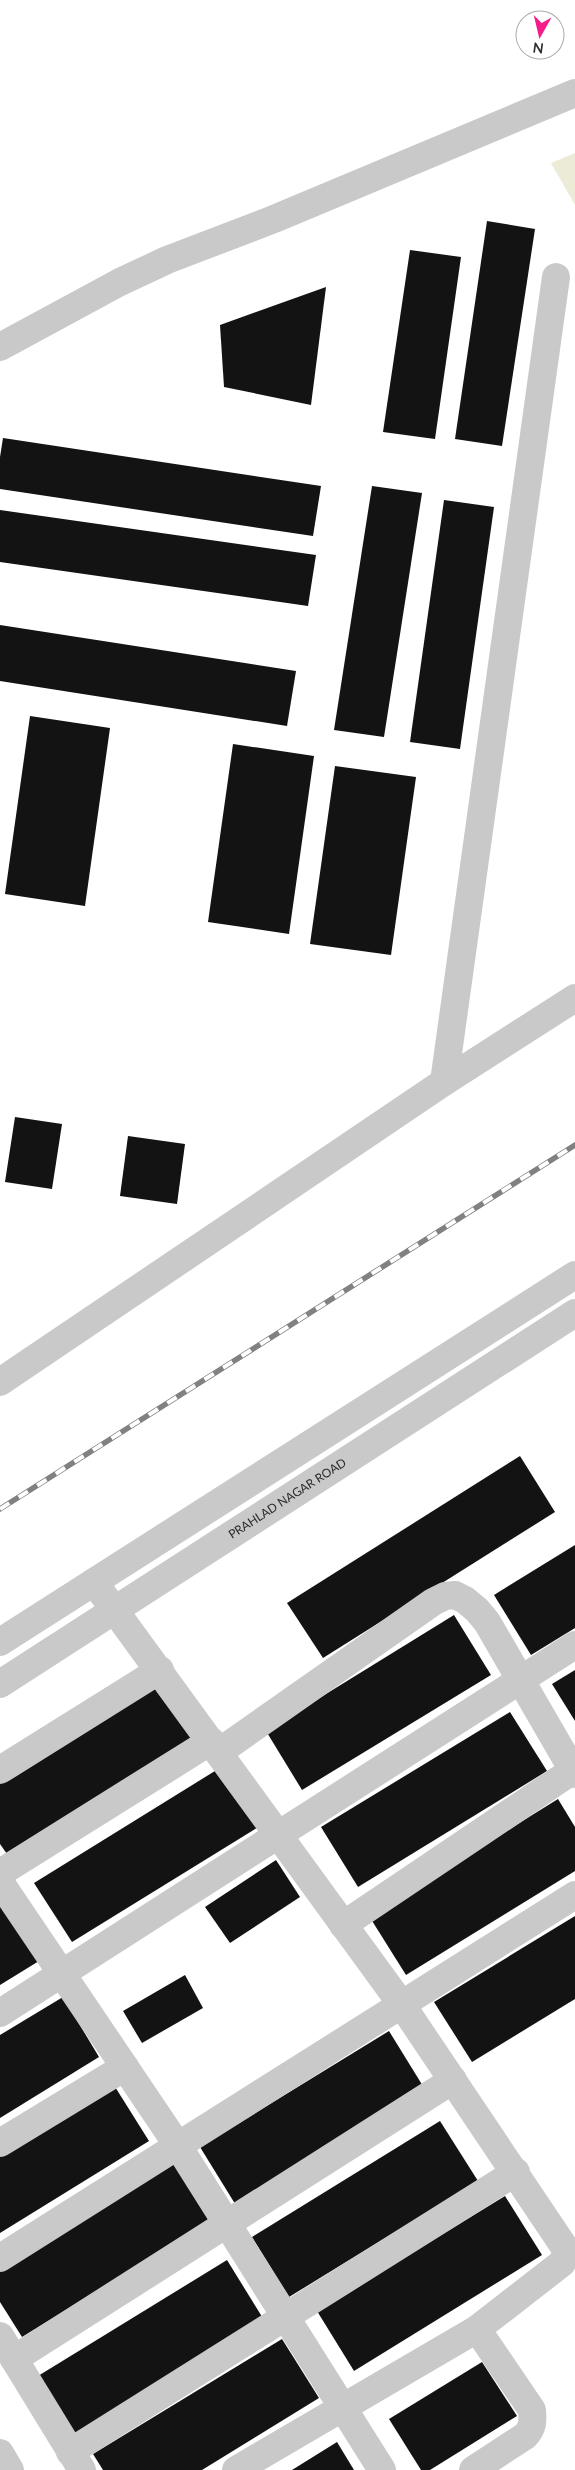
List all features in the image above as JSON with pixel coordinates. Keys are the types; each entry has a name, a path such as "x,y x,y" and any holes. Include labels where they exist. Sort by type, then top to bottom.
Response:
{"street":[{"path":"0,347 120,282 167,260 274,219 575,93"},
{"path":"444,1082 556,277"},
{"path":"0,1382 444,1082 575,998"},
{"path":"0,1642 94,1582 570,1289"},
{"name":"PRAHLAD NAGAR ROAD","path":"0,1684 575,1314"},
{"path":"94,1582 160,1670 402,2006 562,2240 565,2248 565,2257 562,2263 478,2329 342,2406 236,2470"},
{"path":"0,1874 215,1746 445,1596 455,1595 466,1600 487,1622 574,1771 343,1925"},
{"path":"0,2013 575,1645"},
{"path":"0,1770 160,1670"},
{"path":"0,1882 178,2146 382,2470"},
{"path":"0,2258 402,2006 575,1895"},
{"path":"0,2143 125,2067"},
{"path":"14,2358 452,2080"},
{"path":"0,2336 76,2461 285,2316 516,2172"},
{"path":"473,2470 525,2436 531,2430 533,2419 532,2410 478,2329"},
{"path":"0,2453 10,2470"}],"green space":[{"path":"575,153 575,205 551,163"}],"building":[{"path":"487,221 535,229 502,446 455,439"},
{"path":"410,250 461,257 435,439 383,432"},
{"path":"326,287 311,405 224,387 220,325"},
{"path":"3,438 321,486 313,536 0,489 0,457"},
{"path":"372,486 422,493 384,737 334,730"},
{"path":"444,500 494,507 460,749 410,742"},
{"path":"0,510 316,555 308,606 0,562"},
{"path":"0,625 296,671 287,726 0,681"},
{"path":"30,716 110,728 85,906 5,894"},
{"path":"233,744 314,756 289,934 208,922"},
{"path":"335,766 416,777 391,955 310,944"},
{"path":"15,1117 62,1124 52,1189 5,1182"},
{"path":"128,1136 185,1144 177,1204 120,1196"},
{"path":"520,1456 555,1512 323,1658 287,1603"},
{"path":"575,1545 575,1628 531,1655 494,1595"},
{"path":"454,1615 491,1675 302,1790 266,1731"},
{"path":"575,1670 575,1721 552,1684"},
{"path":"158,1679 196,1739 7,1854 0,1844 0,1776"},
{"path":"510,1712 547,1771 358,1887 321,1827"},
{"path":"223,1766 260,1826 72,1942 34,1883"},
{"path":"558,1799 575,1827 575,1871 406,1975 369,1916"},
{"path":"276,1860 300,1897 230,1943 205,1907"},
{"path":"0,1902 39,1961 0,1985"},
{"path":"575,1916 575,1999 472,2062 434,2002"},
{"path":"185,1975 203,2008 142,2043 123,2011"},
{"path":"63,1997 99,2057 0,2118 0,2035"},
{"path":"389,2031 426,2091 237,2207 200,2147"},
{"path":"112,2082 149,2141 0,2233 0,2151"},
{"path":"440,2121 478,2181 289,2297 252,2237"},
{"path":"174,2162 211,2221 22,2337 0,2302 0,2268"},
{"path":"505,2196 542,2255 354,2371 317,2311"},
{"path":"227,2260 264,2320 75,2436 38,2376"},
{"path":"282,2339 319,2398 202,2470 103,2470 93,2454"},
{"path":"482,2362 517,2416 430,2470 421,2470 389,2419"},
{"path":"337,2442 354,2470 292,2470"}],"railway":[{"path":"0,1509 575,1145"}]}
